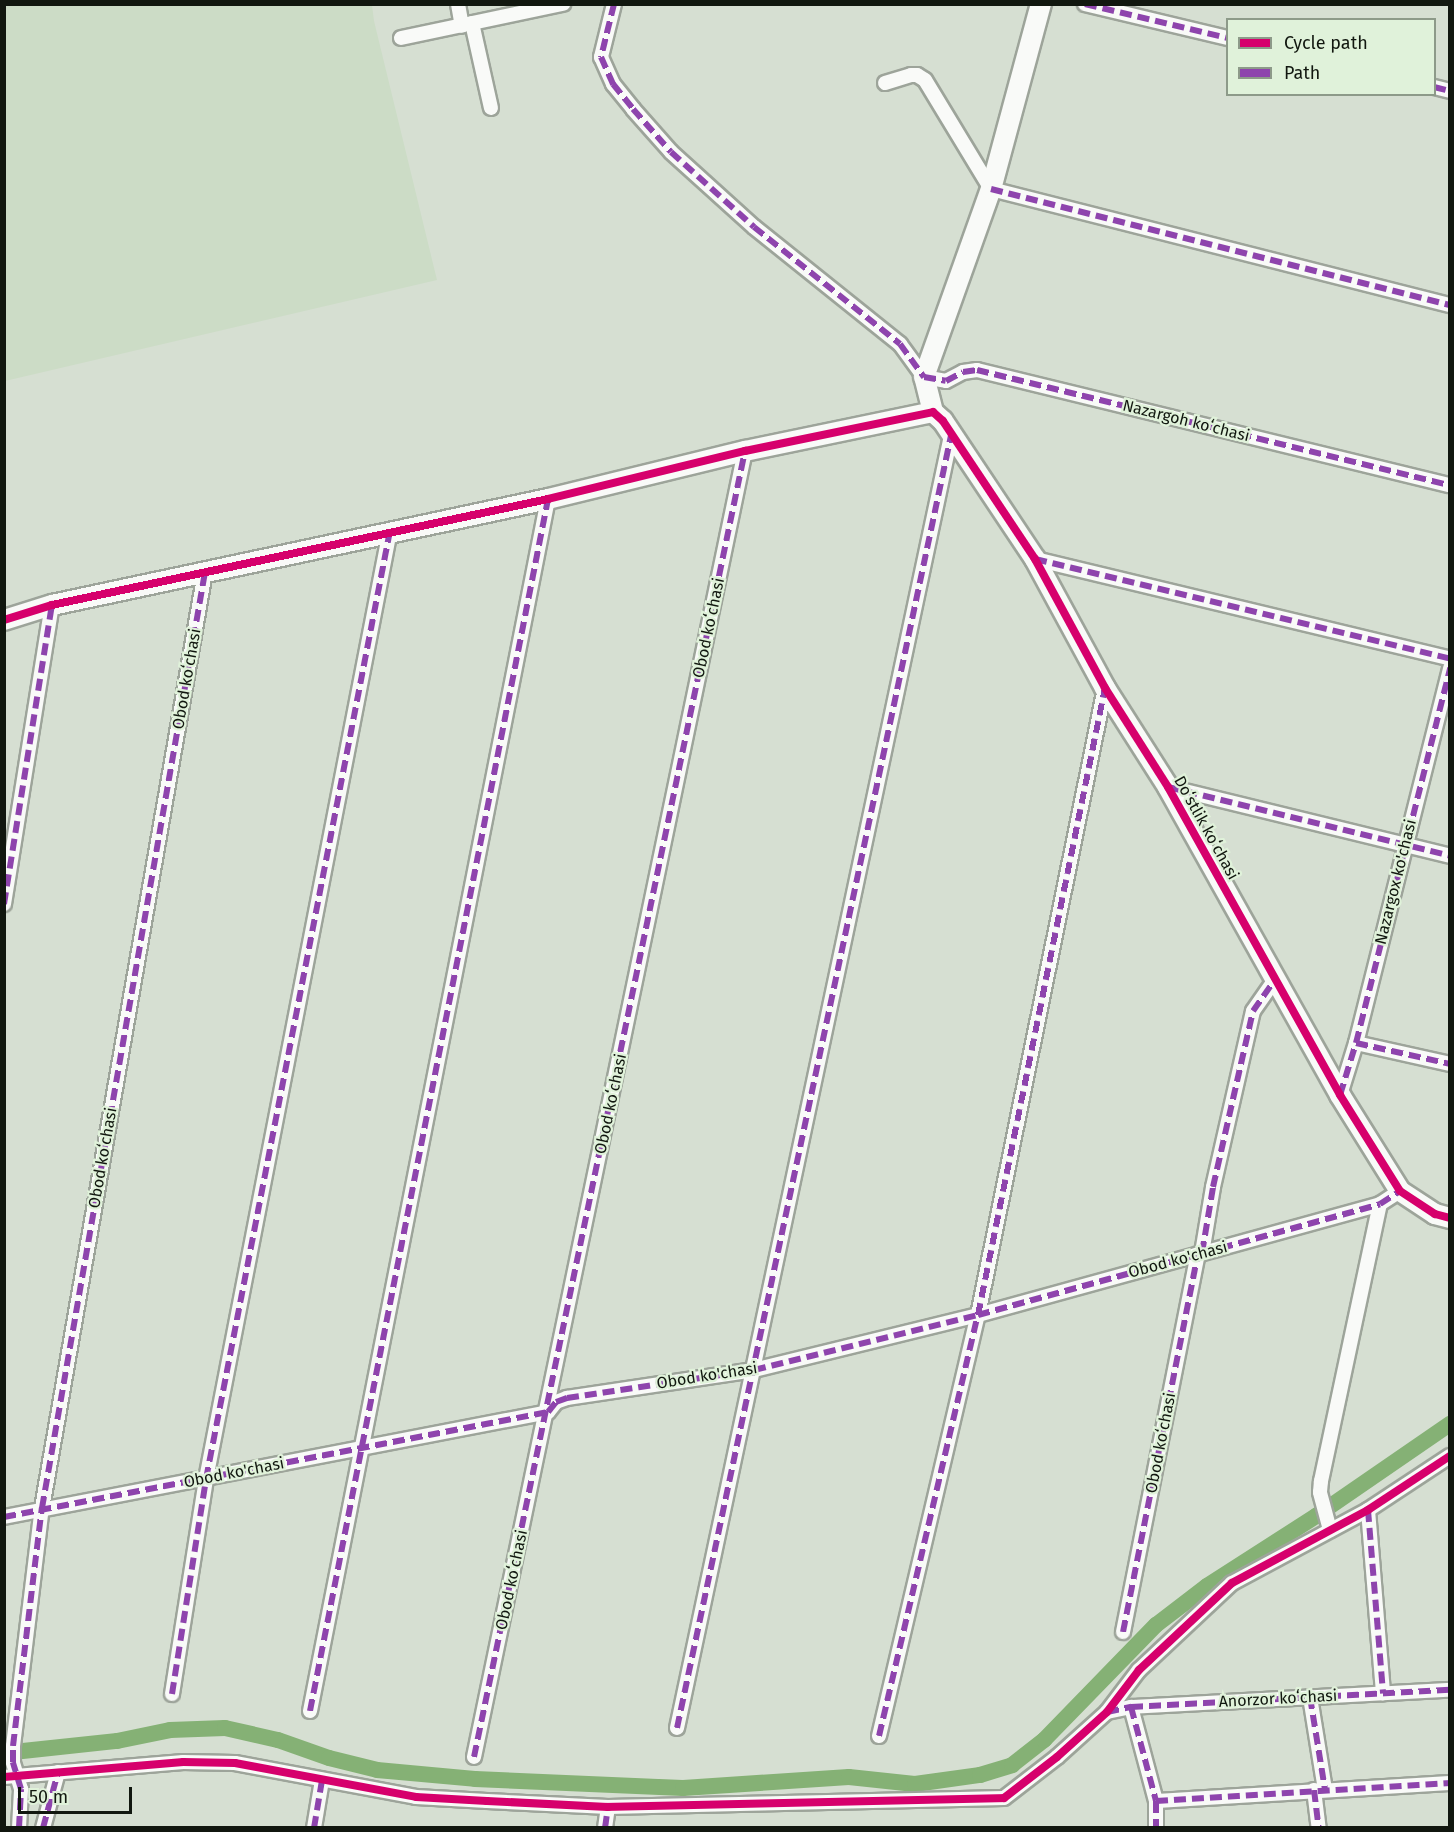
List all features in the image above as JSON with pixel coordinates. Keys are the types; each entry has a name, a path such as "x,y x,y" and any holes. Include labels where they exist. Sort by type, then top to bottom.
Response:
{"street":[{"path":"458,4 467,24 491,108"},
{"path":"401,38 563,4"},
{"path":"4,620 52,605 548,499 745,452 933,412 924,377 900,344 754,227 671,152 613,84 601,57 614,4"},
{"path":"924,377 991,189 1041,4"},
{"path":"1085,4 1226,38"},
{"path":"885,83 911,75 917,75 925,80 991,189 1449,305"},
{"name":"Nazargoh koʻchasi","path":"924,377 946,381 963,372 977,370 1449,485"},
{"name":"Doʻstlik koʻchasi","path":"933,412 943,421 1035,559 1105,688 1168,787 1340,1095 1400,1191 1435,1214 1449,1218"},
{"path":"677,1728 951,436"},
{"name":"Obod koʻchasi","path":"474,1757 548,1413 745,452"},
{"path":"310,1711 548,499"},
{"path":"172,1694 206,1479 390,531"},
{"path":"1035,559 1449,659"},
{"name":"Obod koʻchasi","path":"11,1777 42,1508 205,572"},
{"path":"4,904 52,605"},
{"name":"Nazargox ko'chasi","path":"1340,1095 1356,1043 1449,668"},
{"path":"879,1737 978,1315 1105,688"},
{"path":"1168,787 1449,856"},
{"name":"Obod koʻchasi","path":"1123,1632 1213,1187 1253,1011 1275,980"},
{"path":"1356,1043 1449,1064"},
{"name":"Obod ko'chasi","path":"4,1517 548,1413 556,1402 567,1398 754,1370 978,1315 1380,1204 1400,1191"},
{"path":"1330,1530 1320,1492 1380,1204"},
{"path":"11,1777 183,1762 235,1763 416,1797 608,1807 1004,1798 1057,1758 1107,1712 1139,1670 1232,1583 1368,1510 1449,1456"},
{"path":"1368,1510 1383,1693"},
{"name":"Anorzor koʻchasi","path":"1107,1712 1131,1707 1449,1690"},
{"path":"1310,1697 1320,1790 1319,1827"},
{"path":"1131,1707 1156,1801 1156,1827"},
{"path":"43,1827 58,1772"},
{"path":"11,1777 21,1789 19,1827"},
{"path":"315,1827 322,1780"},
{"path":"1156,1801 1449,1783"},
{"path":"606,1827 608,1807"}],"shaded area":[{"path":"4,5 372,5 437,280 5,381"}],"waterway":[{"path":"4,1753 117,1741 170,1730 225,1728 278,1740 329,1758 377,1770 475,1779 683,1788 849,1777 915,1784 980,1775 1012,1765 1044,1740 1156,1625 1207,1586 1316,1516 1450,1424"}],"marked path":[{"path":"614,4 601,57 613,84 633,109 671,152 754,227 900,344 924,377 946,381 963,372 977,370 1450,485"},
{"path":"1085,4 1226,38"},
{"path":"1436,88 1450,91"},
{"path":"991,189 1450,305"},
{"path":"677,1728 951,436"},
{"path":"474,1757 745,451"},
{"path":"310,1711 548,499"},
{"path":"172,1694 206,1479 390,531"},
{"path":"1035,559 1450,659"},
{"path":"19,1828 21,1789 13,1762 13,1746 42,1508 205,572"},
{"path":"4,904 52,605"},
{"path":"1340,1095 1356,1043 1450,668"},
{"path":"879,1736 978,1315 1105,688"},
{"path":"1168,787 1450,856"},
{"path":"1202,1253 1213,1187 1253,1011 1275,980"},
{"path":"1356,1043 1450,1064"},
{"path":"4,1517 548,1412 556,1402 567,1398 754,1370 978,1315 1380,1204 1400,1191"},
{"path":"1123,1632 1198,1254"},
{"path":"1368,1510 1383,1693"},
{"path":"1107,1712 1131,1707 1450,1690"},
{"path":"1310,1697 1325,1790"},
{"path":"1131,1707 1156,1801 1156,1828"},
{"path":"43,1828 58,1772"},
{"path":"314,1828 322,1780"},
{"path":"1156,1801 1450,1783"},
{"path":"1314,1790 1319,1828"},
{"path":"605,1828 608,1807"}],"cycle path":[{"path":"4,620 52,605 548,499 745,451 933,412 943,421 1035,559 1105,688 1168,787 1340,1095 1400,1191 1435,1214 1450,1218"},
{"path":"4,1777 183,1762 235,1763 416,1797 608,1807 1004,1798 1057,1757 1107,1712 1139,1670 1232,1583 1368,1510 1450,1456"}]}
